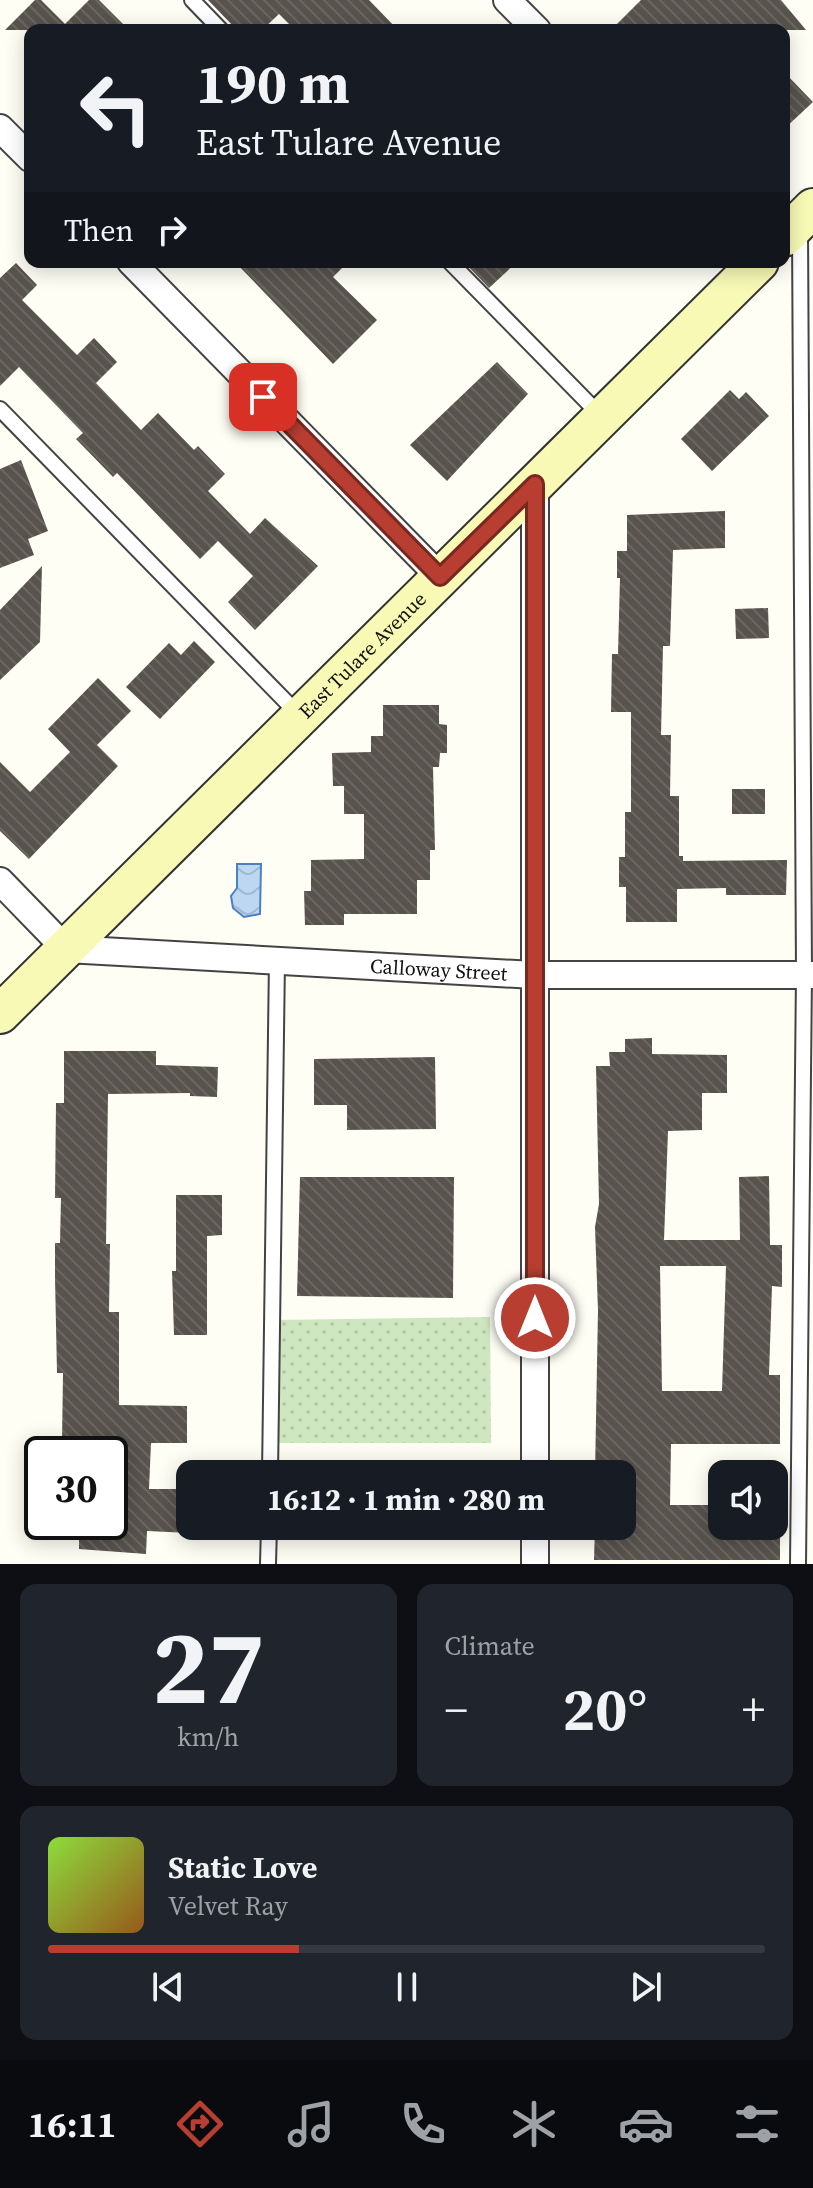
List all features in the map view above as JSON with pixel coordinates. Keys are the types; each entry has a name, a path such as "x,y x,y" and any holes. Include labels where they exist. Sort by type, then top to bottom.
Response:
{"street":[{"path":"507,0 531,24"},
{"path":"0,128 24,152"},
{"path":"137,268 440,577"},
{"name":"East Tulare Avenue","path":"0,1014 753,268"},
{"path":"535,484 535,1460"},
{"path":"0,881 66,949"},
{"name":"Calloway Street","path":"66,949 534,975 808,975"},
{"path":"535,1540 535,1564"}],"lane":[{"path":"192,0 215,24"},
{"path":"798,1564 808,975 799,222"},
{"path":"456,268 602,418"},
{"path":"0,409 300,716"},
{"path":"270,1460 277,960"},
{"path":"268,1564 269,1540"}],"green space":[{"path":"490,1317 491,1443 274,1443 273,1320"}],"water":[{"path":"237,864 261,864 260,914 244,917 233,908 231,896 237,888"}],"building":[{"path":"35,0 41,0 65,24 24,24 24,30 5,30"},
{"path":"89,0 99,0 123,24 65,24"},
{"path":"208,0 369,0 392,24 289,24 279,14 268,24 231,24"},
{"path":"641,0 781,0 806,30 790,30 790,24 617,24"},
{"path":"790,78 813,102 790,123"},
{"path":"16,263 37,285 22,300 77,355 94,338 117,362 96,383 141,430 158,413 194,450 198,446 225,474 208,491 250,534 265,518 318,566 255,630 228,602 253,576 218,541 200,559 117,473 113,477 76,439 83,433 19,367 0,386 0,278"},
{"path":"241,268 342,268 333,277 377,320 333,364"},
{"path":"470,268 511,268 489,288"},
{"path":"497,362 528,394 447,481 410,445"},
{"path":"730,390 739,399 746,392 769,416 712,471 681,439"},
{"path":"21,460 48,531 28,539 34,555 0,568 0,469"},
{"path":"725,511 725,548 673,550 670,646 663,646 661,735 671,735 670,796 679,796 679,856 683,856 683,861 787,860 786,895 726,895 726,888 677,889 677,922 626,922 626,887 619,887 619,857 625,857 625,812 631,812 631,712 611,712 612,654 618,654 620,578 617,578 617,551 627,551 627,515"},
{"path":"42,566 40,642 0,680 0,610"},
{"path":"768,608 769,638 736,639 735,609"},
{"path":"194,641 215,662 160,719 126,687 169,643 181,655"},
{"path":"98,678 131,711 97,745 118,766 29,859 0,831 0,762 30,792 70,752 48,729"},
{"path":"383,705 439,705 439,724 447,725 447,753 440,753 439,767 433,767 435,850 430,850 430,880 417,880 417,914 344,914 344,925 305,925 304,891 311,891 311,860 364,859 364,814 344,814 344,786 333,786 332,753 371,752 371,736 383,736"},
{"path":"732,789 765,789 765,814 732,814"},
{"path":"652,1038 652,1054 727,1055 727,1093 702,1093 702,1130 668,1131 664,1240 740,1240 739,1177 769,1176 770,1245 782,1245 782,1287 772,1286 769,1375 780,1375 780,1444 671,1444 670,1505 708,1505 708,1540 780,1540 780,1560 594,1560 595,1540 636,1540 636,1460 595,1460 598,1310 595,1227 599,1204 596,1066 610,1066 609,1052 625,1052 625,1039","holes":["660,1266 726,1266 722,1391 662,1391"]},
{"path":"64,1051 156,1051 156,1065 218,1067 217,1097 190,1096 190,1093 108,1094 106,1244 110,1244 109,1312 119,1312 119,1405 187,1406 187,1443 151,1443 149,1489 176,1489 176,1532 147,1531 146,1554 79,1549 79,1540 128,1540 128,1436 62,1436 63,1373 57,1373 55,1278 55,1243 60,1243 61,1198 55,1198 56,1103 64,1103"},
{"path":"435,1057 436,1129 347,1130 347,1105 314,1105 314,1059"},
{"path":"300,1177 454,1177 453,1298 297,1296"},
{"path":"176,1195 222,1195 222,1235 207,1236 207,1335 174,1335 172,1271 176,1271"}],"route":[{"path":"263,397 440,577 535,484 535,1318"}]}
